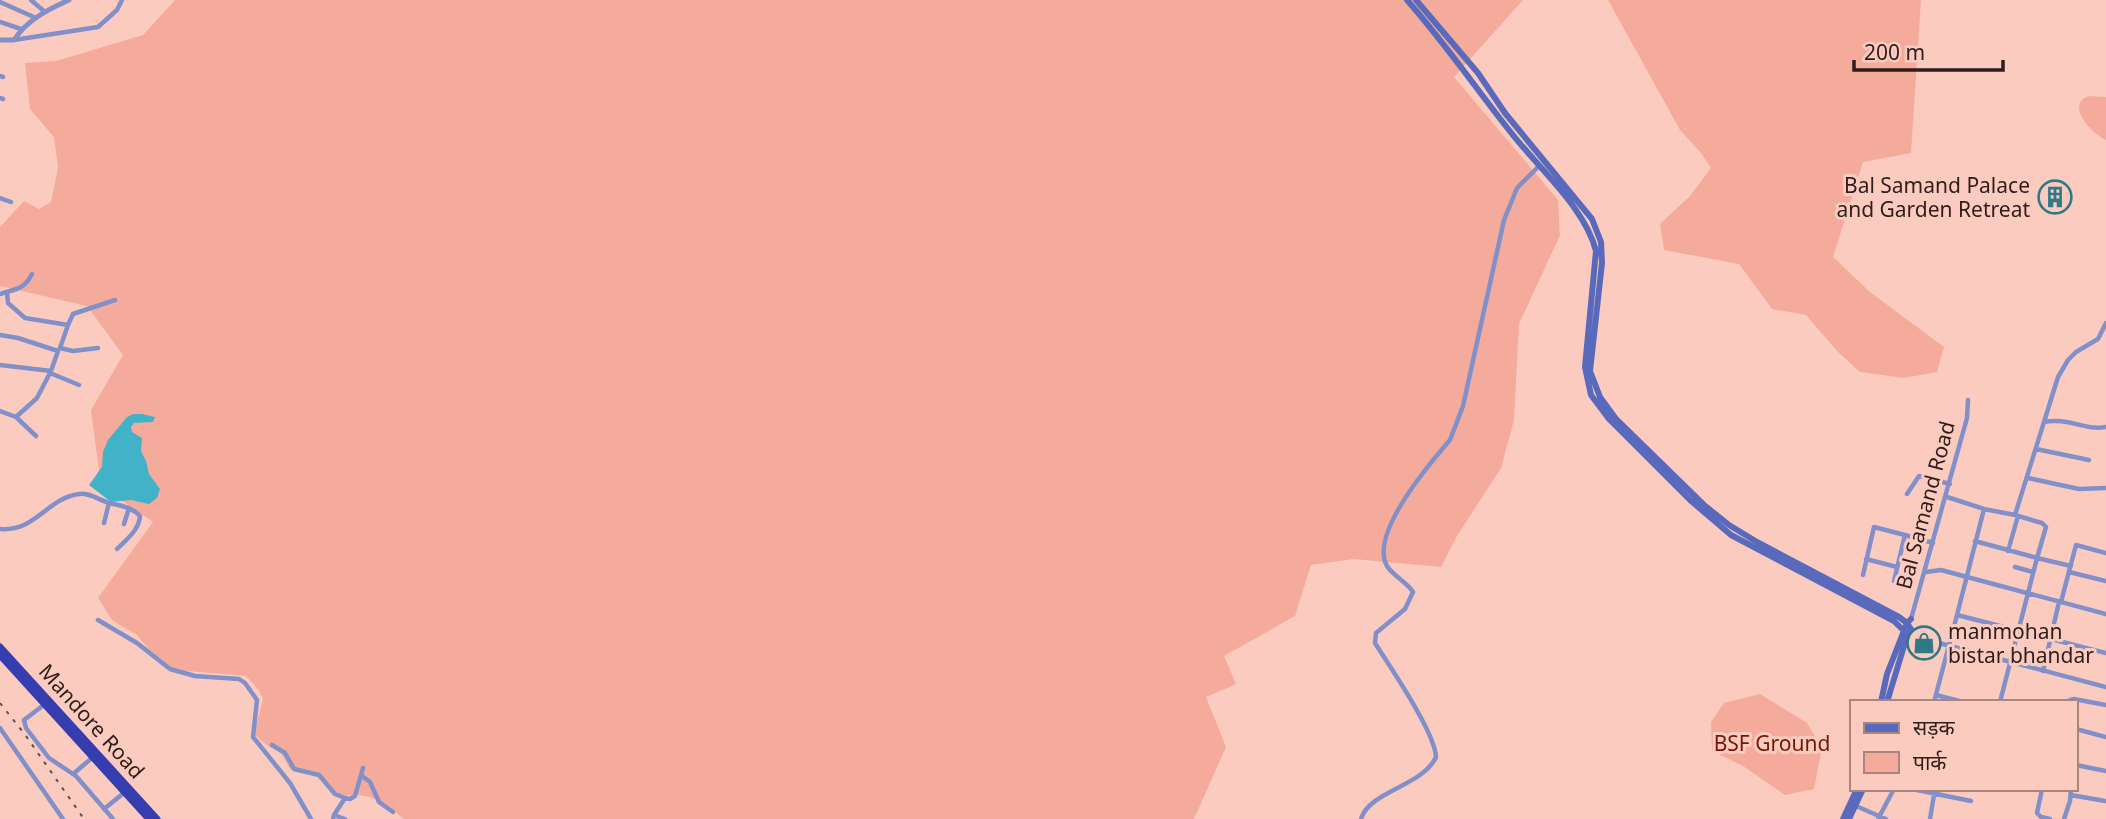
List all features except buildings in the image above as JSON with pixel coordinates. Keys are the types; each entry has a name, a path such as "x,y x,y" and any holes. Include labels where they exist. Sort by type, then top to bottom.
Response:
{"highway":[{"name":"Mandore Road","path":"0,647 158,819"},
{"name":"Mandore Road","path":"0,655 149,819"}],"main road":[{"path":"1407,0 1452,52 1539,166 1583,218 1592,235 1596,251 1586,367 1595,394 1616,419 1704,505 1729,525 1908,627 1916,637"},
{"path":"1416,0 1592,219 1601,242 1602,262 1590,371 1595,394"},
{"name":"Bal Samand Road","path":"1881,700 1887,674 1908,627"},
{"name":"Bal Samand Road","path":"1888,700 1908,627"},
{"path":"1843,819 1856,791"},
{"path":"1849,819 1862,791"}],"street":[{"path":"31,0 44,12"},
{"path":"14,40 21,29 44,12 69,0"},
{"path":"0,40 98,27 117,10 122,0"},
{"path":"5,2 36,18"},
{"path":"0,22 21,29"},
{"path":"1361,819 1368,807 1428,770 1436,757 1434,745 1375,643 1374,638 1380,627 1405,608 1413,592 1387,567 1384,542 1396,512 1457,428 1501,233 1517,188 1523,179 1539,166"},
{"path":"0,198 11,202"},
{"path":"0,294 16,291 32,274"},
{"path":"7,292 8,303 25,318 68,325"},
{"path":"16,417 37,398 73,314 115,300"},
{"path":"2008,551 2062,368 2084,347 2098,339 2106,323"},
{"path":"0,335 73,351 98,348"},
{"path":"0,365 50,372 79,385"},
{"name":"Bal Samand Road","path":"1908,627 1947,496 1967,418 1968,400"},
{"path":"0,411 16,417 36,436"},
{"path":"2044,422 2064,420 2098,429 2106,428"},
{"path":"2036,449 2089,460"},
{"path":"1907,494 1919,476 1950,484"},
{"path":"2028,478 2063,487 2093,490 2104,488"},
{"path":"0,529 13,530 25,526 49,507 78,494 92,496 129,508 141,518 134,532 117,549"},
{"path":"1947,496 1984,509 2017,515 2042,523 2046,527 2000,700"},
{"path":"104,523 109,503"},
{"path":"124,524 129,508"},
{"path":"1935,700 1984,509"},
{"path":"1863,575 1874,527 1933,543"},
{"path":"1894,581 1905,535"},
{"path":"1975,541 2037,558 2106,582"},
{"path":"2043,671 2076,545 2106,553"},
{"path":"1866,559 1897,567"},
{"path":"2015,567 2033,572"},
{"path":"1925,572 1936,569 2106,614"},
{"path":"1956,615 2106,653"},
{"path":"98,620 137,643 170,669 195,676 233,677 245,683 257,699 253,737 290,783 311,819"},
{"path":"1916,637 2106,687"},
{"path":"1936,695 1955,700"},
{"path":"2078,701 2106,705"},
{"path":"45,704 24,720 26,728 49,758 73,774 113,819"},
{"path":"0,728 63,819"},
{"path":"2078,730 2106,737"},
{"path":"272,745 285,753 294,769 319,775 335,794 350,799 355,796 363,768"},
{"path":"73,774 93,757"},
{"path":"2078,765 2106,771"},
{"path":"362,776 370,782 379,802 393,813"},
{"path":"1879,818 1893,791"},
{"path":"2042,791 2037,813 2040,817 2050,819"},
{"path":"104,809 125,792"},
{"path":"1930,819 1935,792 1971,801"},
{"path":"2064,819 2071,792 2105,802"},
{"path":"345,797 333,817 345,819"},
{"path":"1856,806 1886,819"}],"green space":[{"path":"175,0 1523,0 1454,77 1558,200 1560,235 1519,324 1514,420 1501,468 1457,536 1441,567 1354,559 1311,565 1295,616 1224,656 1236,684 1206,697 1226,747 1194,819 404,819 375,799 361,795 342,796 313,773 290,769 280,752 254,734 263,699 246,676 175,670 152,653 137,635 112,620 98,598 153,522 101,486 91,410 123,355 87,306 0,286 0,227 24,201 39,209 51,202 58,167 54,137 30,109 25,63 56,61 143,35"},
{"path":"1608,0 1921,0 1911,153 1863,162 1833,257 1870,292 1944,347 1937,372 1904,378 1860,372 1837,351 1806,315 1772,309 1739,264 1664,250 1660,224 1690,196 1711,168 1680,130"},
{"path":"2089,96 2106,97 2106,140 2088,126 2080,112 2079,105"},
{"name":"BSF Ground","path":"1760,694 1807,723 1822,748 1814,789 1785,795 1743,766 1712,751 1711,722 1724,703"}],"water":[{"path":"133,414 155,417 153,422 134,423 131,427 132,432 142,438 141,451 149,474 160,489 157,498 149,504 131,500 111,502 89,485 102,467 103,452 108,440 127,417"}],"railway":[{"path":"0,703 84,819"}],"place":[{"name":"Bal Samand Palace and Garden Retreat","path":"2055,197"},
{"name":"manmohan bistar bhandar","path":"1924,643"}]}
